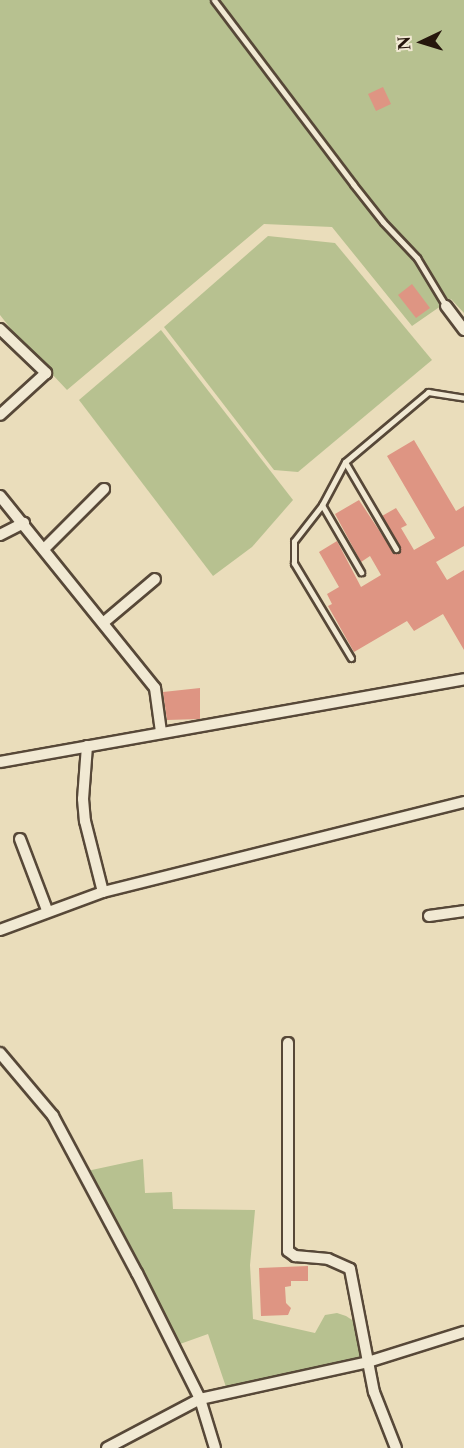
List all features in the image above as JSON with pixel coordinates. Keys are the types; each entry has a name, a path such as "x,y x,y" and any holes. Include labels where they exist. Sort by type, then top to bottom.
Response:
{"street":[{"path":"446,306 464,330"},
{"path":"0,329 46,373 0,415"},
{"path":"44,549 104,489"},
{"path":"0,496 155,688 161,732"},
{"path":"0,535 24,524"},
{"path":"103,623 155,579"},
{"path":"0,762 464,679"},
{"path":"87,746 84,810 103,892"},
{"path":"0,930 47,910 103,892 464,802"},
{"path":"20,839 47,910"},
{"path":"429,916 464,911"},
{"path":"288,1043 288,1251 295,1256 328,1259 350,1269 374,1392 396,1448"},
{"path":"0,1053 53,1116 137,1273 200,1399 215,1448"},
{"path":"106,1448 200,1399 368,1362 464,1332"}],"lane":[{"path":"214,0 382,222 417,258 446,306"},
{"path":"351,658 294,564 294,541 322,505 345,462 428,392 464,398"},
{"path":"345,462 396,549"},
{"path":"322,505 361,572"}],"green space":[{"path":"0,0 464,0 464,313 451,299 412,326 332,227 264,224 67,390 19,339 0,315"},
{"path":"268,236 335,243 432,360 298,472 274,470 164,327"},
{"path":"161,330 293,500 252,547 213,576 79,400"},
{"path":"143,1159 145,1193 172,1192 173,1209 255,1210 250,1265 253,1319 315,1333 325,1315 337,1313 346,1316 358,1324 361,1357 309,1372 226,1387 208,1334 180,1344 87,1171"}],"building":[{"path":"383,87 391,104 376,111 368,94"},
{"path":"412,284 430,308 416,318 398,295"},
{"path":"414,440 456,511 464,506 464,546 436,562 447,580 464,570 464,650 443,614 414,631 407,621 354,652 328,606 332,604 327,594 339,587 319,552 337,541 361,587 381,575 370,556 361,562 335,514 359,500 394,553 400,552 400,547 382,516 396,508 407,525 401,528 414,550 435,538 387,456"},
{"path":"200,688 200,719 167,720 163,692"},
{"path":"308,1266 308,1281 291,1281 291,1286 285,1287 286,1303 291,1308 288,1315 261,1316 259,1268"}]}
